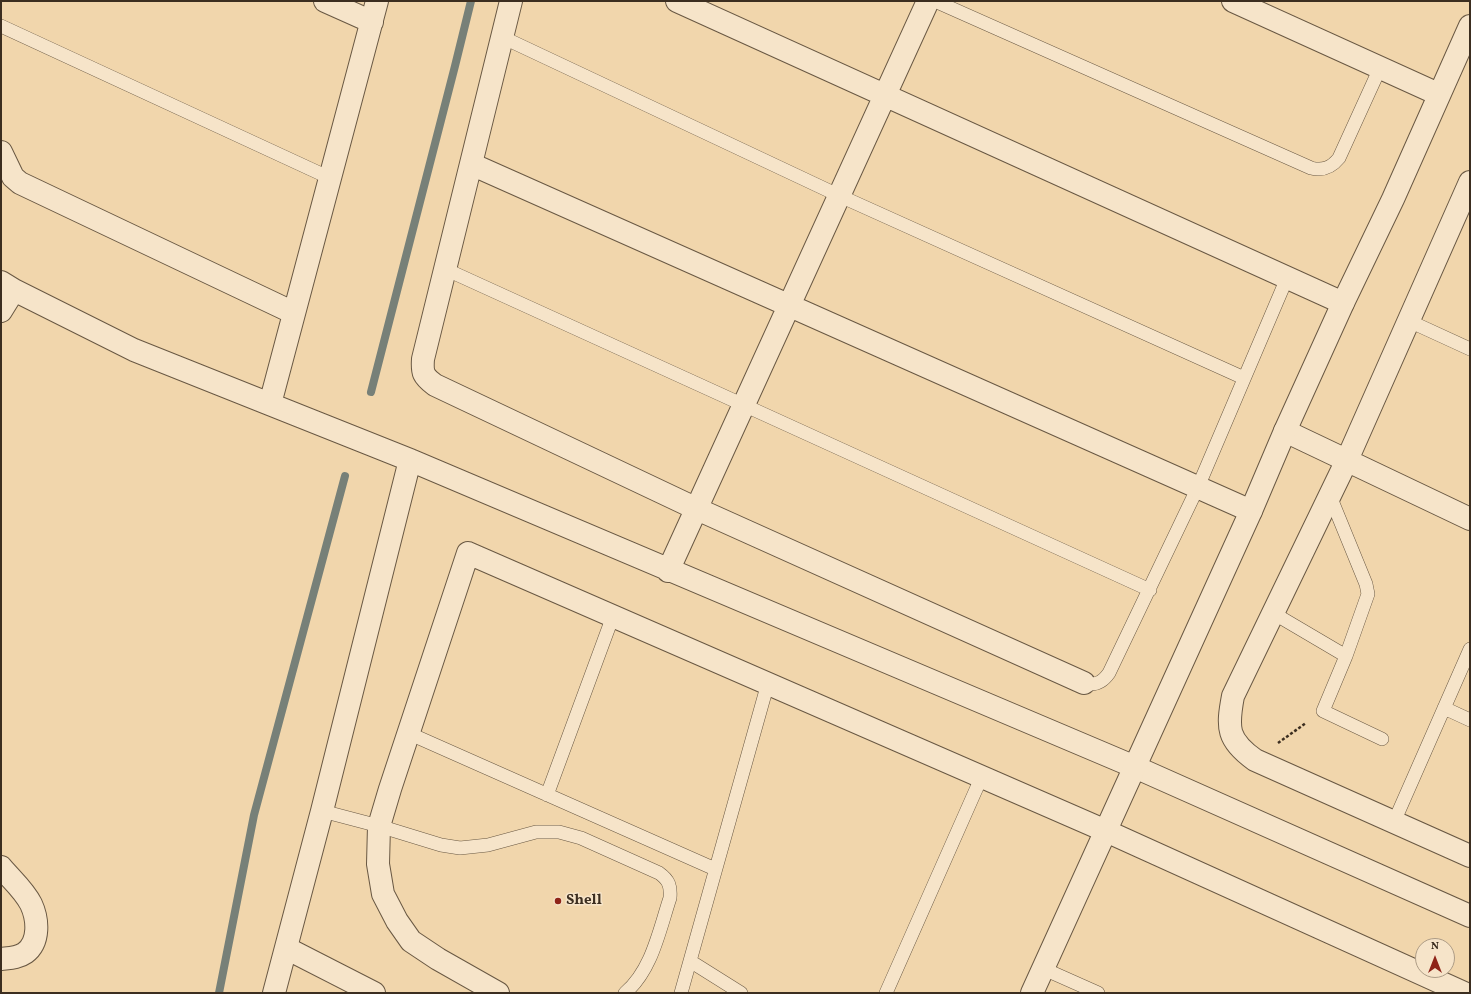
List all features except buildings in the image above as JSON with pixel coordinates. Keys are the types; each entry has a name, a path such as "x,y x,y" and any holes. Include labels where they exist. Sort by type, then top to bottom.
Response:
{"street":[{"path":"325,1 372,22"},
{"path":"270,404 377,1"},
{"path":"511,1 423,359 422,370 427,379 697,509 1084,683"},
{"path":"677,1 1343,303"},
{"path":"668,570 928,1"},
{"path":"1233,1 1438,94"},
{"path":"1032,993 1251,511 1285,431 1343,303 1393,199 1438,94 1470,26"},
{"path":"1,152 16,181 294,313"},
{"path":"471,164 1251,511"},
{"path":"1470,182 1463,219 1409,322 1347,460 1233,696 1229,721 1231,732 1236,743 1245,753 1255,760 1470,856"},
{"path":"1,310 7,286 134,350 410,460 1135,768 1470,916"},
{"path":"1285,431 1470,519"},
{"path":"274,993 322,811 410,460"},
{"path":"498,993 438,959 411,941 397,921 383,894 378,864 379,826 408,733 468,553 982,776 1464,993"},
{"path":"1,867 31,904 36,930 35,942 25,953 14,958 1,959"},
{"path":"286,948 374,993"}],"lane":[{"path":"936,1 1304,165 1319,170 1334,164 1339,158 1380,68"},
{"path":"1,26 330,178"},
{"path":"502,37 840,196 1244,378"},
{"path":"445,269 1150,590"},
{"path":"1084,683 1091,685 1098,683 1105,679 1109,673 1198,487 1287,278"},
{"path":"1409,322 1470,349"},
{"path":"1330,496 1368,589 1367,598 1346,656 1323,711 1382,739"},
{"path":"1273,613 1346,656"},
{"path":"547,795 613,616"},
{"path":"1394,822 1470,649"},
{"path":"681,993 768,683"},
{"path":"1444,708 1470,720"},
{"path":"408,733 715,869"},
{"path":"886,993 982,776"},
{"path":"322,811 379,826 441,845 460,848 488,845 536,832 559,832 581,838 659,873 665,877 670,884 670,898 646,969 638,980 625,993"},
{"path":"690,961 741,993"},
{"path":"1044,969 1098,993"}],"path":[{"path":"1255,760 1323,711"}],"waterway":[{"path":"371,392 471,1"},
{"path":"219,993 254,815 345,476"}],"place":[{"name":"Shell","path":"558,901"}]}
